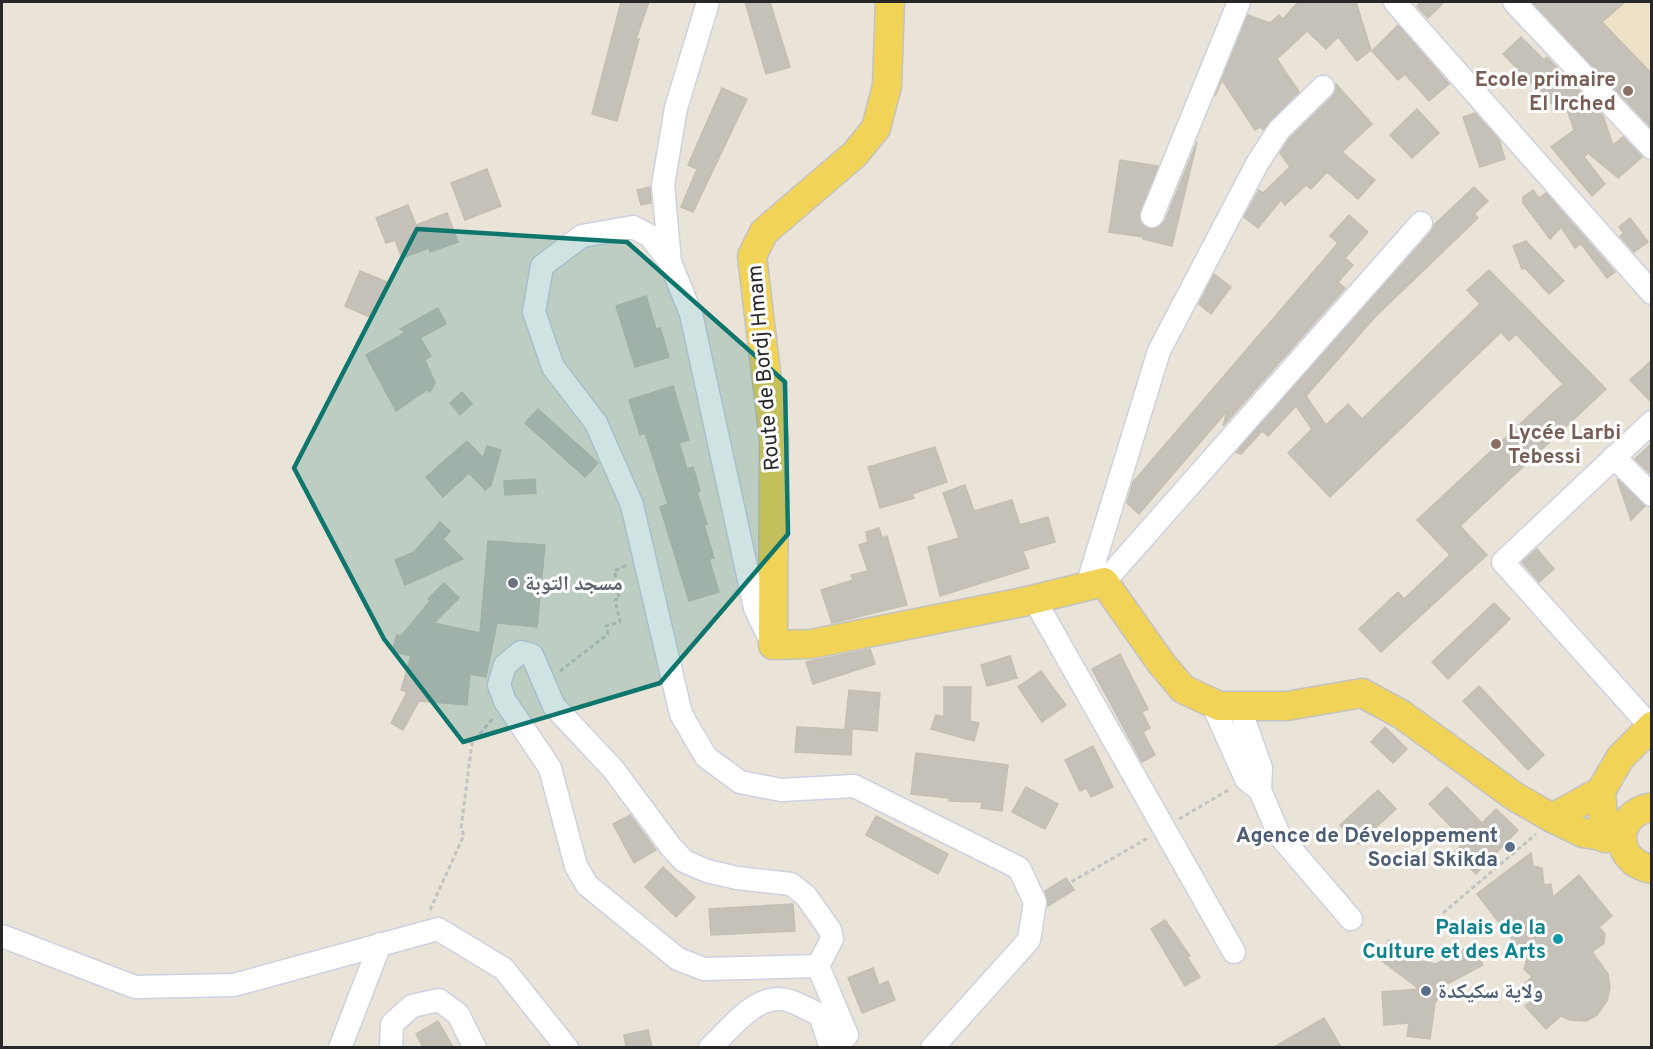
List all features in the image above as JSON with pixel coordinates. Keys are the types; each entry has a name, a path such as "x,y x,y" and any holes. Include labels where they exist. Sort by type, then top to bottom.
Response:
{"main road":[{"name":"Route de Bordj Hmam","path":"773,645 774,440 752,256 764,232 855,154 876,128 886,86 890,2"},
{"path":"773,645 811,644 1034,599 1095,584 1183,689 1226,704 1287,706 1362,693 1401,714 1514,796 1546,824 1583,834 1613,838"},
{"path":"1546,824 1601,791 1620,758 1651,726"},
{"path":"1601,791 1613,838 1627,856 1643,868 1652,869"},
{"path":"1613,838 1627,820 1642,808 1652,807"}],"street":[{"path":"670,262 663,185 676,108 708,2"},
{"path":"1152,216 1239,2"},
{"path":"1395,2 1652,293"},
{"path":"1514,2 1652,148"},
{"path":"1095,584 1159,351 1258,162 1279,130 1323,87"},
{"path":"1095,584 1421,223"},
{"path":"773,645 756,608 691,314 670,262 650,236 633,227 582,236 542,266 534,312 554,366 596,423 632,505 681,714 706,757 740,782 781,790 854,786 1019,867 1035,902 1029,940 932,1047"},
{"path":"1651,726 1503,562 1652,422"},
{"path":"1614,457 1652,495"},
{"path":"1034,599 1234,952"},
{"path":"521,652 532,655 554,706 614,769 671,847 684,861 707,871 736,878 790,884 806,896 830,930 832,939 818,966 704,969 678,959 587,885 576,866 550,768 505,701 499,685 505,665 521,652"},
{"path":"1226,704 1253,784 1279,836 1351,919"},
{"path":"2,936 135,987 234,985 438,929 504,969 558,1044"},
{"path":"340,1047 380,944"},
{"path":"710,1047 747,1011 772,999 790,1001 820,1015 833,1047 847,1035 818,966"},
{"path":"391,1047 392,1024 412,1006 439,1000 458,1014 475,1047"}],"path":[{"path":"544,683 608,634 606,626 620,622 615,600 620,598 616,589 619,586 614,571 643,559"},
{"path":"419,934 464,836 461,828 472,744 505,701"},
{"path":"1035,902 1164,829 1253,784"},
{"path":"1443,913 1546,824"}],"highlighted area":[{"path":"417,229 627,242 785,382 788,534 660,683 463,742 384,639 294,468"}],"shaded area":[{"name":"Ecole primaire El Irched","path":"1602,2 1651,2 1651,139 1559,42"}],"building":[{"path":"621,2 649,2 636,39 639,39 617,121 592,114"},
{"path":"745,2 770,2 790,67 766,74"},
{"path":"1298,2 1356,2 1371,50 1357,61 1338,37 1326,49 1307,31 1277,59 1299,92 1263,130 1260,127 1255,130 1222,80 1215,96 1248,15 1270,23 1279,15 1283,19"},
{"path":"1421,2 1444,2 1428,18 1417,6"},
{"path":"1532,2 1625,2 1602,22 1652,74 1652,128"},
{"path":"1398,25 1449,84 1429,101 1405,74 1398,80 1372,51"},
{"path":"1521,37 1544,60 1547,57 1603,116 1613,145 1623,137 1642,157 1618,178 1588,153 1584,157 1605,184 1592,196 1551,147 1574,130 1562,95 1552,104 1503,54"},
{"path":"1336,84 1372,124 1342,152 1375,180 1358,199 1327,172 1311,189 1306,185 1285,205 1281,200 1258,228 1244,217 1259,190 1263,193 1290,167 1280,153 1289,139 1332,97"},
{"path":"722,88 747,99 693,212 681,207 697,169 688,165"},
{"path":"1417,109 1439,133 1412,158 1390,135"},
{"path":"1475,113 1499,140 1505,159 1480,167 1463,117"},
{"path":"1197,142 1172,246 1143,239 1144,237 1109,232 1120,160 1158,166 1139,217 1142,225 1154,229 1165,221"},
{"path":"487,169 501,206 465,220 451,183"},
{"path":"650,187 651,203 641,205 637,190"},
{"path":"1474,187 1488,201 1474,214 1478,218 1375,317 1306,396 1326,425 1348,404 1362,419 1480,304 1467,290 1489,270 1606,389 1460,526 1487,555 1381,652 1359,629 1398,592 1404,599 1450,555 1417,520 1563,384 1516,334 1509,341 1501,332 1330,497 1288,453 1312,429 1296,406 1268,436 1262,431 1241,454 1236,452 1431,232 1434,225"},
{"path":"1533,190 1539,198 1546,193 1615,272 1607,278 1581,244 1575,248 1561,227 1550,239 1523,203 1523,197"},
{"path":"408,205 416,225 447,213 458,242 430,252 429,248 402,258 395,240 386,243 376,218"},
{"path":"1349,215 1368,232 1345,258 1353,265 1338,282 1345,288 1223,426 1227,411 1139,514 1127,503 1133,482 1338,243 1330,236"},
{"path":"1630,218 1648,242 1634,252 1620,236 1624,233 1619,227"},
{"path":"1526,241 1564,281 1549,294 1525,268 1522,269 1513,246"},
{"path":"360,271 387,282 372,318 345,306"},
{"path":"1214,274 1231,287 1211,314 1199,304"},
{"path":"646,296 656,329 660,328 669,357 635,367 616,306"},
{"path":"438,308 446,324 420,338 431,356 425,360 435,383 430,392 427,390 396,411 366,355 406,332 400,329"},
{"path":"1652,360 1652,403 1630,380"},
{"path":"673,386 689,440 679,443 687,469 693,467 700,491 697,492 714,558 709,559 719,592 689,601 660,507 668,504 645,433 640,435 629,400"},
{"path":"462,392 472,404 460,415 450,403"},
{"path":"538,409 598,463 585,477 525,423"},
{"path":"467,441 483,458 487,446 501,450 491,485 485,490 469,473 443,497 426,477"},
{"path":"1652,443 1652,475 1635,459"},
{"path":"935,447 947,482 912,494 914,498 880,508 868,467"},
{"path":"535,479 536,493 505,495 504,481"},
{"path":"1617,479 1645,506 1631,520"},
{"path":"965,485 974,511 1012,500 1020,525 1048,517 1055,542 1023,551 1029,568 940,596 928,547 959,538 943,493"},
{"path":"440,522 450,531 443,539 463,559 405,585 395,560 414,552"},
{"path":"879,528 882,538 887,536 907,605 832,623 821,590 853,580 851,575 868,571 859,545 868,542 866,532"},
{"path":"488,541 545,545 537,627 497,623 486,677 470,674 467,705 419,701 403,730 391,723 407,692 401,690 411,656 392,651 397,635 401,636 430,601 428,599 444,583 459,598 434,623 480,633"},
{"path":"1537,549 1554,569 1539,582 1522,562"},
{"path":"1494,603 1510,619 1448,679 1432,662"},
{"path":"870,649 875,664 813,684 806,662"},
{"path":"1120,654 1148,709 1142,712 1150,728 1143,732 1155,755 1142,762 1092,669"},
{"path":"1010,656 1017,678 987,686 981,665"},
{"path":"1041,671 1066,705 1042,722 1018,687"},
{"path":"1479,686 1544,755 1528,770 1463,701"},
{"path":"944,687 971,687 970,721 979,723 974,741 931,729 936,715 944,717"},
{"path":"849,690 880,693 877,731 845,728"},
{"path":"797,727 852,730 851,755 795,752"},
{"path":"1385,727 1407,749 1393,763 1371,742"},
{"path":"1093,746 1113,787 1091,797 1086,788 1080,791 1065,760"},
{"path":"916,753 1008,765 1002,811 981,808 982,802 949,801 949,798 911,794"},
{"path":"1026,787 1058,804 1045,829 1012,812"},
{"path":"1447,787 1482,823 1496,809 1518,830 1476,874 1454,853 1465,841 1429,804"},
{"path":"1378,790 1396,809 1358,844 1340,825"},
{"path":"630,815 656,850 634,863 613,824"},
{"path":"876,816 948,854 938,874 866,835"},
{"name":"Palais de la Culture et des Arts","path":"1531,853 1533,866 1542,868 1544,885 1551,884 1553,897 1579,875 1612,916 1599,927 1605,934 1604,943 1592,952 1608,974 1610,987 1607,1001 1597,1015 1586,1021 1570,1020 1561,1016 1546,1029 1525,1006 1533,1000 1522,986 1532,977 1524,969 1527,959 1477,894"},
{"path":"663,867 695,897 676,917 645,887"},
{"path":"1066,878 1074,890 1048,906 1045,891"},
{"path":"793,904 795,931 711,935 709,909"},
{"path":"1165,920 1190,956 1187,957 1200,977 1185,986 1151,929"},
{"name":"ولاية سكيكدة","path":"1389,940 1416,960 1436,964 1472,945 1483,965 1447,984 1435,1003 1430,1039 1407,1036 1409,1023 1384,1025 1382,992 1419,989 1377,957"},
{"path":"873,968 879,985 888,981 895,1000 862,1013 848,978"},
{"path":"1324,1018 1341,1047 1274,1047"},
{"path":"438,1021 453,1047 423,1047 416,1034"},
{"path":"648,1030 652,1047 626,1047 624,1035"}],"place":[{"name":"Ecole primaire El Irched","path":"1628,91"},
{"name":"Lycée Larbi Tebessi","path":"1496,444"},
{"name":"مسجد التوبة","path":"513,583"},
{"name":"Agence de Développement Social Skikda","path":"1510,847"},
{"name":"Palais de la Culture et des Arts","path":"1558,939"},
{"name":"ولاية سكيكدة","path":"1426,991"}]}
